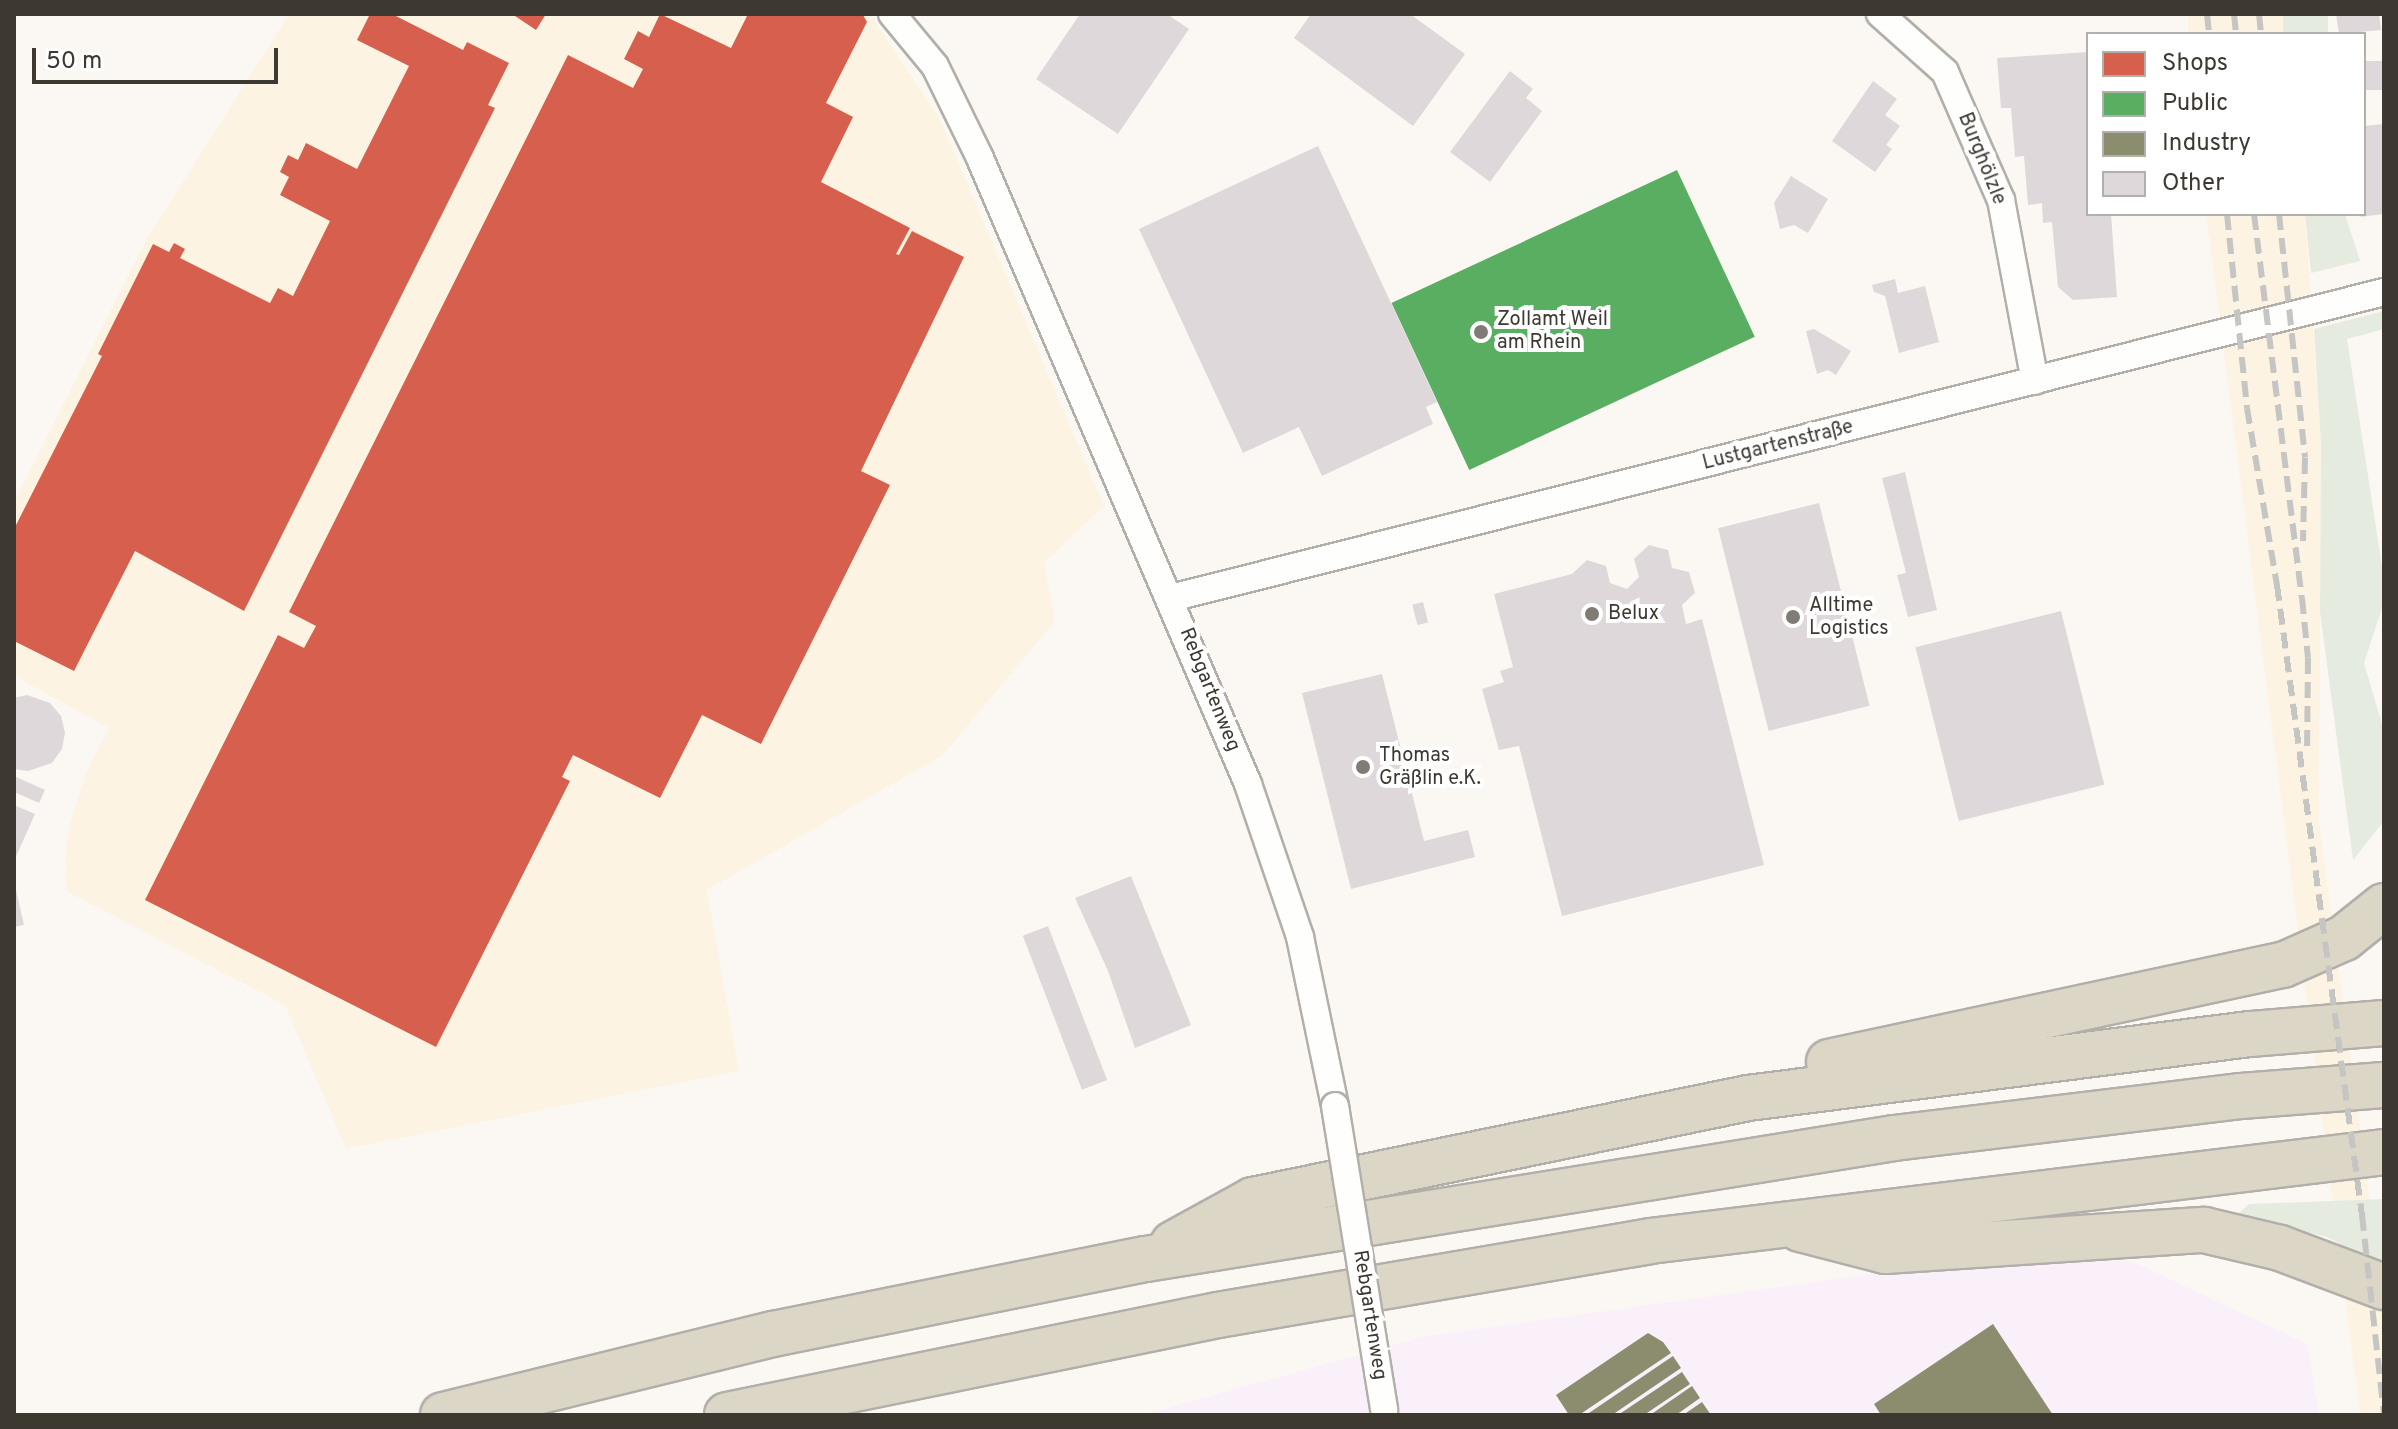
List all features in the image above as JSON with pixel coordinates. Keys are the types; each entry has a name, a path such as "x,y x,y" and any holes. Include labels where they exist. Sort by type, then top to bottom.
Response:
{"highway":[{"path":"1748,1098 1788,1070 2283,965 2344,938 2384,906"},
{"path":"1146,1259 1253,1200 1748,1098 2250,1034 2384,1023"},
{"path":"443,1415 773,1334 1146,1259 1894,1138 2241,1096 2384,1085"},
{"path":"727,1415 1218,1315 1650,1241 2384,1152"},
{"path":"1779,1223 1885,1251 2204,1230 2280,1248 2339,1267 2384,1287"}],"street":[{"name":"Rebgartenweg","path":"892,14 935,66 980,158 1171,598 1248,784 1300,937 1335,1106 1385,1412"},
{"name":"Burghölzle","path":"1880,14 1945,72 2001,200 2035,381"},
{"name":"Lustgartenstraße","path":"1171,598 2384,292"}],"shaded area":[{"path":"289,14 870,14 939,117 1104,506 1044,563 1055,621 943,755 707,890 739,1071 346,1149 285,1005 66,891 65,856 71,820 85,775 109,728 14,676 14,502 146,240"},
{"path":"2188,14 2283,14 2283,32 2188,32"},
{"path":"2283,14 2328,14 2328,32 2283,32"},
{"path":"2206,216 2305,216 2321,445 2319,822 2384,1305 2384,1415 2360,1415"},
{"path":"2305,216 2346,216 2360,261 2311,273"},
{"path":"2384,311 2384,329 2347,339 2384,580 2384,602 2364,663 2384,731 2384,821 2353,860 2320,612 2321,445 2314,329"},
{"path":"2384,1199 2384,1267 2327,1237 2238,1214 2249,1204"},
{"path":"2132,1261 2307,1344 2320,1415 1142,1415 1426,1336 1941,1264"}],"building: Shops":[{"path":"370,14 392,14 463,50 467,42 509,63 488,105 495,108 244,611 135,551 74,671 14,641 14,529 102,356 98,354 153,244 169,252 174,243 185,249 180,258 270,303 278,288 293,296 330,221 280,195 289,177 280,172 288,155 298,160 306,143 357,169 409,66 357,40"},
{"path":"512,14 546,14 536,30"},
{"path":"660,14 731,48 748,14 863,15 867,22 826,103 853,117 821,182 910,228 896,254 899,255 912,231 964,257 861,471 890,485 761,744 702,715 660,798 573,755 562,777 570,781 436,1047 145,900 278,635 304,648 316,626 289,612 568,55 633,88 643,69 624,59 638,31 649,37"}],"building: Public":[{"path":"1677,170 1755,337 1469,470 1392,303"}],"building: Industry":[{"path":"1993,1324 2053,1415 1881,1415 1874,1404"},
{"path":"1648,1333 1663,1342 1671,1353 1579,1415 1569,1415 1556,1395"},
{"path":"1673,1356 1681,1368 1612,1415 1586,1415"},
{"path":"1682,1372 1690,1384 1644,1415 1618,1415"},
{"path":"1692,1386 1700,1398 1676,1415 1650,1415"},
{"path":"1702,1402 1711,1415 1683,1415"}],"building: Other":[{"path":"1080,14 1167,14 1189,29 1118,134 1036,79"},
{"path":"1311,14 1410,14 1465,54 1413,126 1294,38"},
{"path":"2336,14 2379,14 2381,30 2339,32"},
{"path":"2086,52 2086,216 2111,216 2117,297 2073,300 2058,287 2052,222 2043,223 2042,203 2028,205 2024,156 2015,157 2011,108 2001,108 1997,58"},
{"path":"2366,61 2384,61 2384,90 2366,90"},
{"path":"1510,71 1533,89 1526,98 1542,111 1490,182 1450,152"},
{"path":"1873,81 1897,99 1885,115 1900,126 1886,145 1892,149 1875,172 1832,141"},
{"path":"2384,124 2384,214 2360,217 2366,216 2366,126"},
{"path":"1318,146 1437,402 1426,407 1433,424 1322,476 1299,427 1243,453 1139,229"},
{"path":"1791,176 1828,199 1808,233 1794,225 1780,229 1774,203"},
{"path":"1895,279 1898,293 1925,286 1939,342 1899,353 1885,296 1874,292 1872,285"},
{"path":"1814,329 1851,351 1836,375 1828,370 1817,374 1806,331"},
{"path":"1905,472 1937,610 1908,617 1897,575 1906,573 1882,478"},
{"name":"Alltime Logistics","path":"1819,503 1870,706 1769,731 1718,528"},
{"path":"1649,545 1668,550 1672,568 1689,572 1695,593 1682,605 1686,624 1702,619 1764,865 1562,916 1519,746 1499,750 1482,689 1504,682 1500,671 1513,667 1494,594 1572,574 1587,560 1606,566 1610,583 1627,589 1639,577 1634,559"},
{"path":"1423,602 1428,622 1417,625 1412,605"},
{"path":"2061,611 2104,785 1959,821 1915,647"},
{"name":"Thomas Gräßlin e.K.","path":"1382,674 1424,841 1468,830 1475,857 1351,889 1302,693"},
{"path":"27,695 50,703 61,716 65,733 62,749 52,763 28,771 14,769 14,698"},
{"path":"14,776 45,790 39,803 14,792"},
{"path":"14,805 35,814 14,861"},
{"path":"1131,876 1191,1025 1135,1048 1108,971 1075,898"},
{"path":"14,881 24,925 14,927"},
{"path":"1048,926 1107,1080 1082,1090 1023,936"}],"railway":[{"path":"2207,14 2209,32"},
{"path":"2234,14 2236,32"},
{"path":"2259,14 2261,32"},
{"path":"2227,216 2247,408 2277,585 2362,1215 2384,1414"},
{"path":"2254,216 2308,658 2307,751"},
{"path":"2279,216 2305,458 2303,541"}],"place":[{"name":"Zollamt Weil am Rhein","path":"1481,332"},
{"name":"Belux","path":"1592,614"},
{"name":"Alltime Logistics","path":"1793,617"},
{"name":"Thomas Gräßlin e.K.","path":"1363,767"}]}
